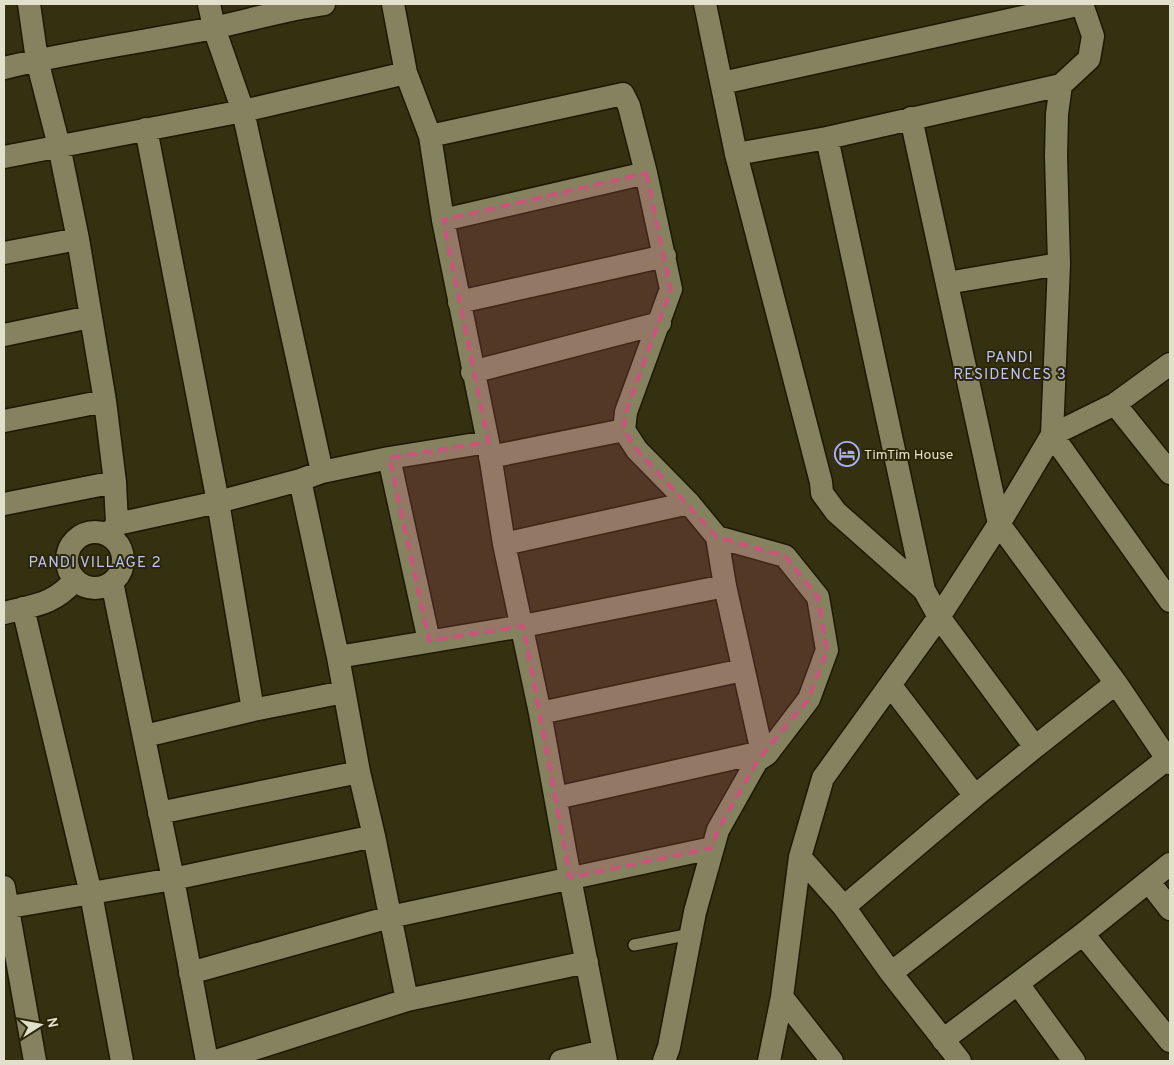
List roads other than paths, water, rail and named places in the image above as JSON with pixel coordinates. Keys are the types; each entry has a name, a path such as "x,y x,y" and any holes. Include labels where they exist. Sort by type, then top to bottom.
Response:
{"street":[{"path":"29,4 37,60 78,239 115,482 113,530 123,558 119,576 112,582 103,587 83,586 70,572 69,553 73,544 80,537 89,533 113,530 300,480 322,472 389,458 489,449 624,430"},
{"path":"210,4 214,28 243,111 322,472"},
{"path":"393,4 406,73 430,136 443,220 472,372 489,449 504,544 523,626 570,878 606,1056 561,1061"},
{"path":"705,4 736,154 821,482 822,493 836,512 924,590"},
{"path":"722,83 1082,4 1093,36 1089,59 1061,85 827,138 736,154"},
{"path":"4,68 37,60 214,28 311,5"},
{"path":"4,157 146,128 243,111 406,73"},
{"path":"769,1061 782,997 800,857 823,778 939,617 999,524 1052,436 1059,264 1056,156 1057,114 1061,85"},
{"path":"430,136 622,94 629,106 646,173 671,289 626,412 624,430 637,450 689,502 717,537 725,586 760,756 718,830 712,848 695,912 669,1047 664,1061"},
{"path":"891,973 1168,761 1116,683 999,524 911,118"},
{"path":"146,128 218,502 253,710"},
{"path":"827,138 924,590 939,617 1035,747"},
{"path":"443,220 646,173"},
{"path":"4,253 78,239"},
{"path":"459,302 665,256"},
{"path":"947,283 1059,264"},
{"path":"4,335 90,317"},
{"path":"472,372 660,323"},
{"path":"1052,436 1115,404 1170,364"},
{"path":"4,420 104,402"},
{"path":"1115,404 1170,473"},
{"path":"1052,436 1170,601"},
{"path":"389,458 429,642"},
{"path":"300,480 338,657 359,772 408,1000"},
{"path":"4,504 115,482"},
{"path":"504,544 689,502"},
{"path":"556,798 767,754 810,699 827,650 818,597 784,556 717,537"},
{"path":"76,580 65,591 50,601 13,610 91,894 122,1061"},
{"path":"112,582 145,736 207,1061"},
{"path":"338,657 523,626 725,586"},
{"path":"540,713 743,670"},
{"path":"844,907 975,796 1116,683"},
{"path":"891,686 975,796"},
{"path":"145,736 253,710 344,692"},
{"path":"159,814 359,772"},
{"path":"35,1061 5,901 91,894 173,879 374,836"},
{"path":"190,973 390,917 712,848"},
{"path":"800,857 844,907 891,973 960,1061"},
{"path":"943,1040 1083,934 1170,864"},
{"path":"1149,882 1170,909"},
{"path":"1083,934 1170,1041"},
{"path":"216,1061 408,1000 587,962"},
{"path":"1018,984 1074,1061"},
{"path":"782,997 832,1061"}],"lane":[{"path":"634,945 691,934"}],"place":[{"name":"TimTim House","path":"847,454"}],"district":[{"name":"PANDI RESIDENCES 3","path":"1010,366"},
{"name":"PANDI VILLAGE 2","path":"95,562"}]}
